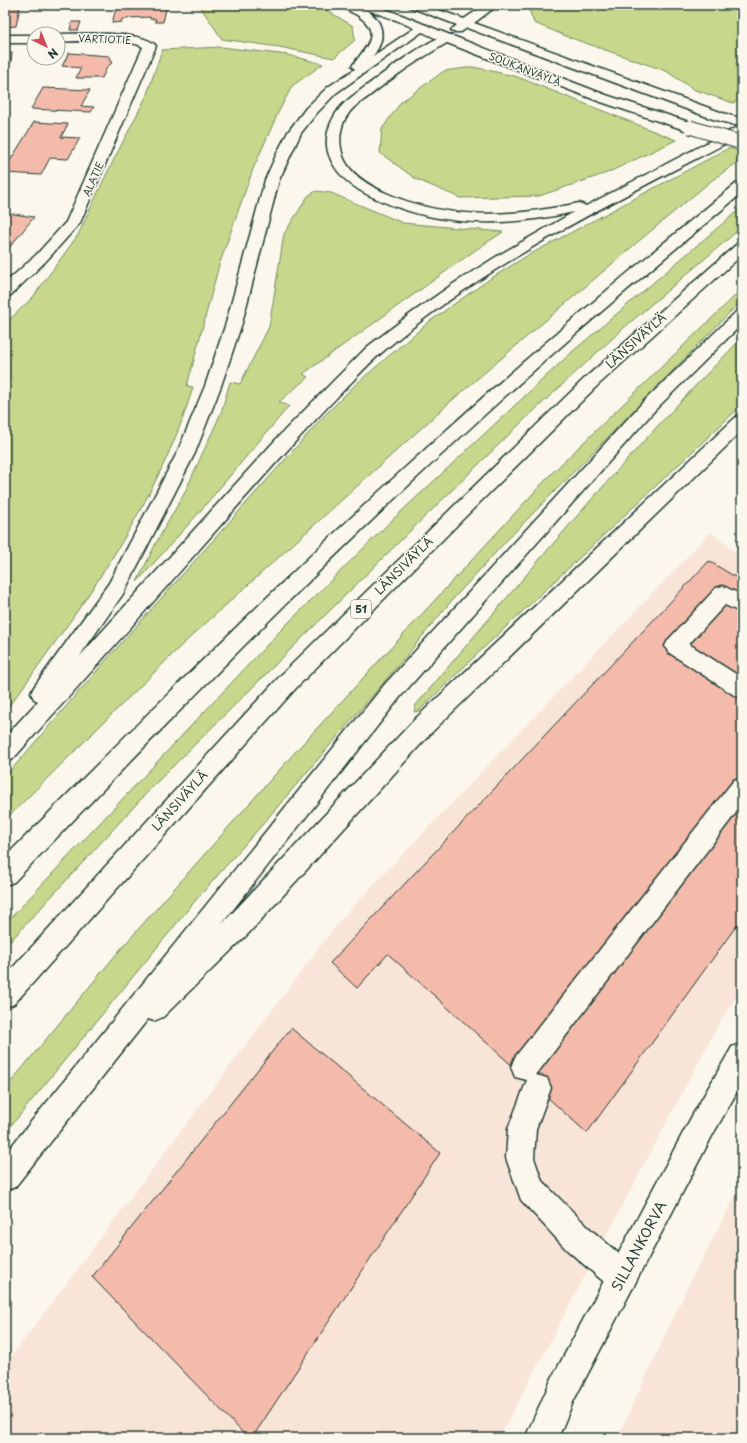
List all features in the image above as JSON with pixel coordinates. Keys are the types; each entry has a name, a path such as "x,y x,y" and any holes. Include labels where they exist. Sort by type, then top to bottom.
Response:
{"main road":[{"path":"347,5 358,10 372,21 376,36 374,46 347,79"},
{"name":"SOUKANVÄYLÄ","path":"363,5 400,18 446,38 602,98 742,143"},
{"name":"SOUKANVÄYLÄ","path":"414,5 718,116 742,123"},
{"path":"492,5 446,38 412,58 344,110 336,125 332,138 333,148 342,167 353,180 379,196 408,207 449,216 514,218 553,214 584,206 625,191"},
{"path":"5,744 73,652 116,588 186,453 213,386 234,323 272,180 295,132 311,111 332,90 452,8"},
{"name":"VARTIOTIE","path":"66,38 136,40 150,46"},
{"path":"5,39 26,39"},
{"name":"ALATIE","path":"5,292 41,258 73,223 150,46"},
{"path":"5,752 139,606 318,405 372,352 428,310 483,273 559,227 742,130"},
{"path":"5,874 227,650 405,478 547,351 662,252 742,186"},
{"name":"LÄNSIVÄYLÄ","path":"5,995 289,682 457,513 591,382 742,247"},
{"path":"5,1177 392,690 650,406 742,315"},
{"path":"85,1076 240,924 424,725 742,421"},
{"path":"742,605 723,594 676,646 742,689"},
{"path":"622,1277 577,1238 531,1190 520,1158 520,1151 522,1129 531,1077 742,787"},
{"name":"SILLANKORVA","path":"541,1438 562,1391 622,1277 702,1126 742,1057"}],"shaded area":[{"path":"711,532 742,558 742,988 722,1018 499,1438 5,1438 5,1365 340,920"},
{"path":"742,1184 742,1438 617,1438 689,1284"}],"green space":[{"path":"199,5 318,5 353,26 355,40 334,58 279,47 222,39"},
{"path":"529,5 742,5 742,98 733,103 693,89 666,71 571,38 534,23 528,7"},
{"path":"221,47 288,55 323,64 292,86 253,169 219,265 187,386 193,387 182,421 150,491 112,559 91,591 5,711 5,324 33,297 78,235 107,173 146,97 162,50"},
{"path":"473,67 515,76 676,140 607,173 539,196 460,198 416,179 380,153 382,129 401,102 444,71"},
{"path":"729,148 742,152 742,159 711,181 640,240 449,403 185,642 5,820 5,777 107,659 324,416 356,384 430,321 490,279 525,257"},
{"path":"316,191 331,193 403,223 503,232 303,374 308,377 279,402 289,406 196,516 137,582 156,543 184,494 221,413 230,382 240,384 269,327 284,234 308,196"},
{"path":"742,207 742,227 626,326 525,419 404,537 153,786 5,947 5,924 282,629 389,523 572,352"},
{"path":"742,289 742,300 508,539 453,599 402,661 195,901 5,1133 5,1089 119,951 296,751 551,474"},
{"path":"742,338 742,405 474,657 419,711 414,712 416,705 575,518 657,427"}],"building":[{"path":"117,5 167,5 163,22 155,22 156,19 150,19 150,17 128,18 122,19 122,22 112,23"},
{"path":"5,7 20,7 16,26 5,27"},
{"path":"72,22 81,22 78,30 70,30"},
{"path":"5,53 12,53 11,63 5,64"},
{"path":"69,53 109,56 111,58 110,61 113,62 107,67 102,78 76,78 81,68 62,66 66,66 66,59"},
{"path":"43,88 90,90 81,106 94,107 91,112 31,109"},
{"path":"34,122 68,124 61,137 80,138 68,159 50,158 41,175 5,173 5,169"},
{"path":"7,213 34,217 9,248 5,248 5,216"},
{"path":"709,561 742,581 742,918 587,1133 388,954 357,988 330,963"},
{"path":"291,1028 440,1153 252,1438 248,1438 92,1277"}]}
